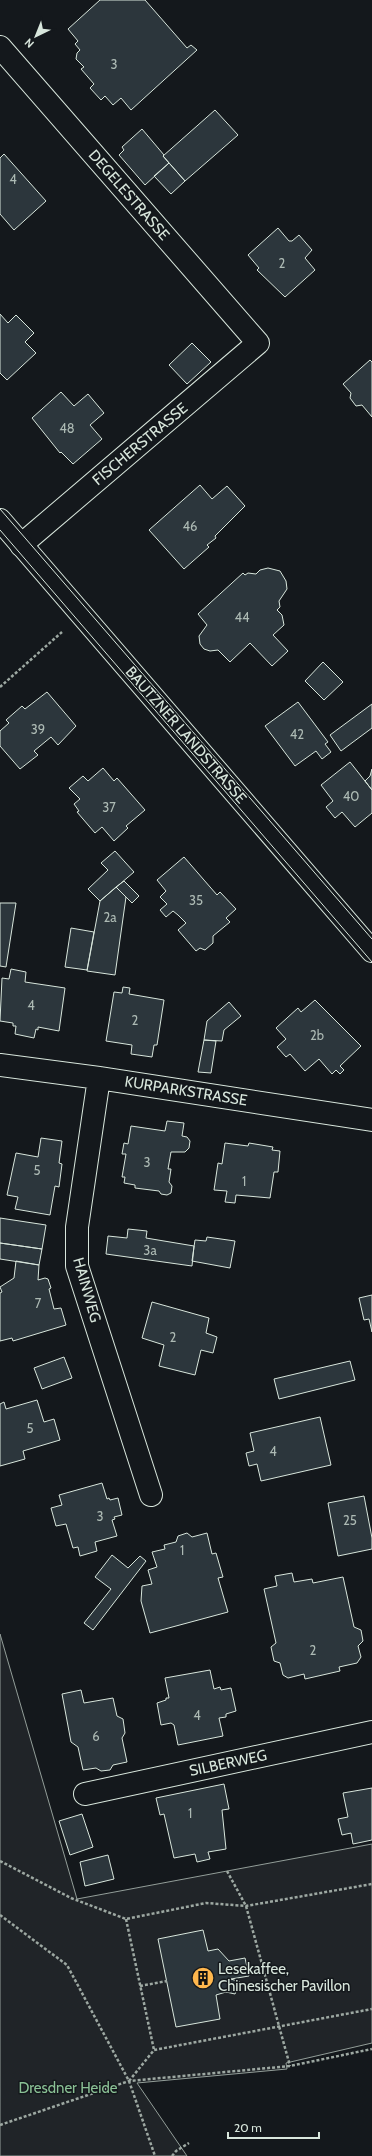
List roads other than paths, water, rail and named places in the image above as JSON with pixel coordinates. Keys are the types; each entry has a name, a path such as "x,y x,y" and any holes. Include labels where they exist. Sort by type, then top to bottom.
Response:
{"street":[{"name":"DEGELESTRASSE","path":"0,47 258,343"},
{"name":"FISCHERSTRASSE","path":"22,545 258,343"},
{"name":"BAUTZNER LANDSTRASSE","path":"0,520 372,951"},
{"name":"KURPARKSTRASSE","path":"0,1064 372,1120"},
{"name":"HAINWEG","path":"99,1078 77,1227 77,1266 151,1495"},
{"name":"SILBERWEG","path":"85,1794 372,1732"}],"tram line":[{"path":"0,509 372,939"},
{"path":"0,530 372,962"}],"place":[{"name":"Lesekaffee, Chinesischer Pavillon","path":"203,1978"}],"park label":[{"name":"Dresdner Heide","path":"68,2088"}]}
